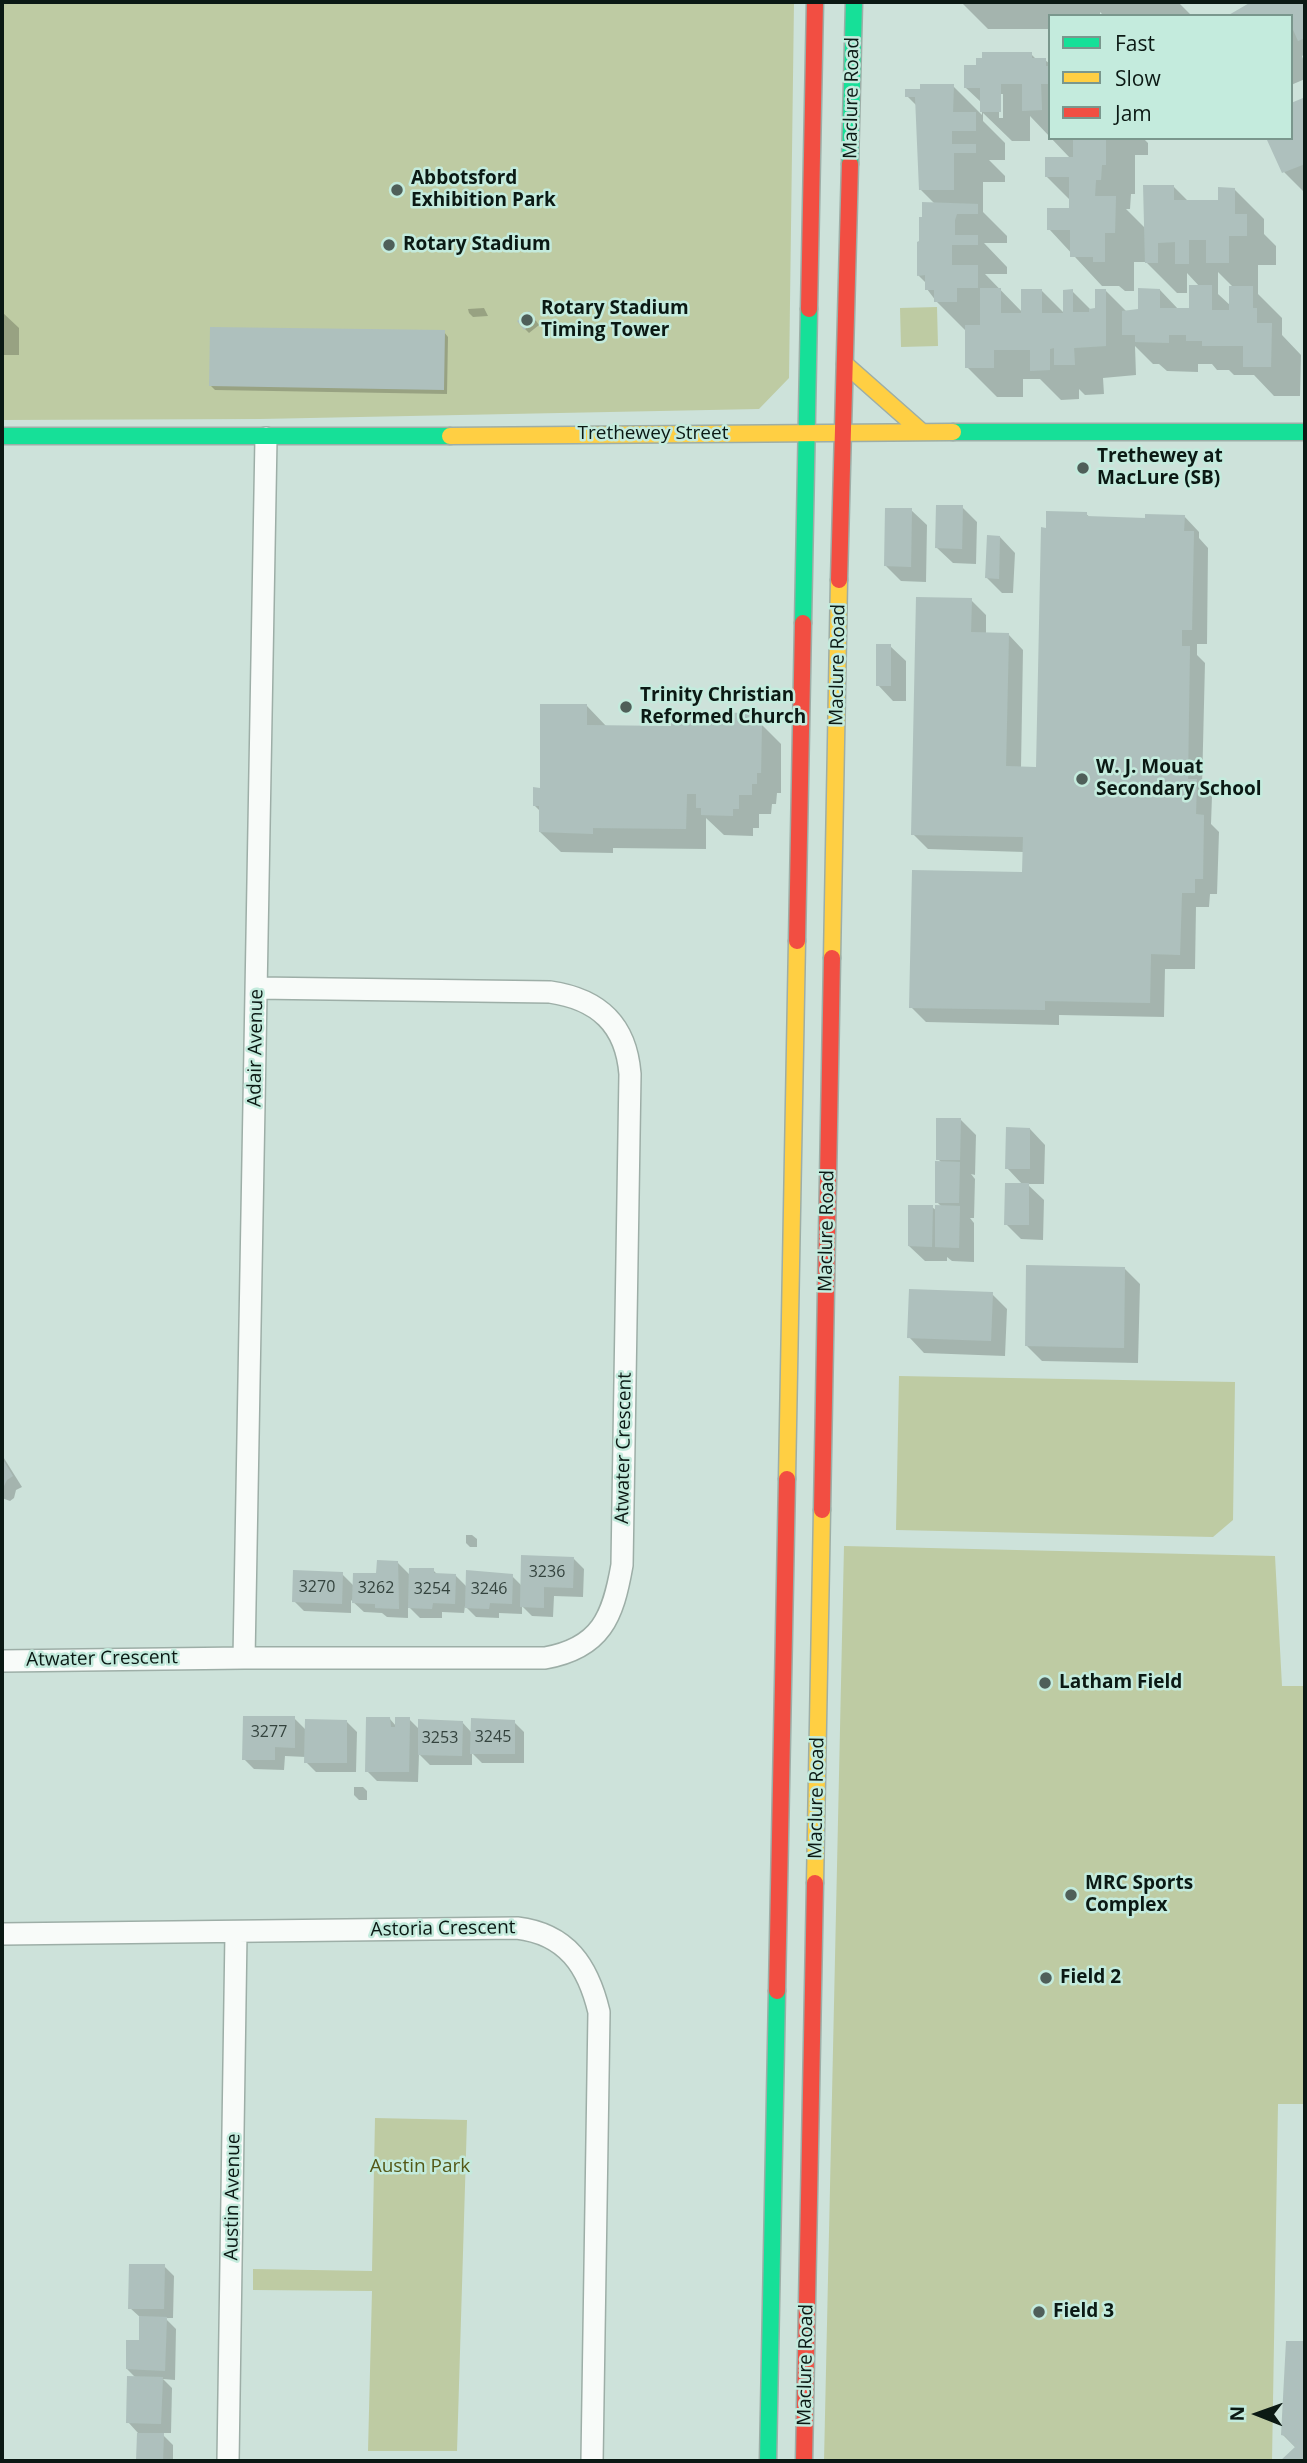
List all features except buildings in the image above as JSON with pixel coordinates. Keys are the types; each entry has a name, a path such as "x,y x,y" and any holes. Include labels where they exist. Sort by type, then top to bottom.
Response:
{"main road":[{"name":"Maclure Road","path":"768,2461 815,2"},
{"name":"Maclure Road","path":"804,2461 843,433 854,2"},
{"path":"845,364 922,432"},
{"name":"Trethewey Street","path":"2,436 266,438 922,432 1305,432"}],"street":[{"name":"Adair Avenue","path":"244,1658 266,438"},
{"name":"Atwater Crescent","path":"2,1661 545,1658 566,1654 594,1639 606,1622 618,1588 622,1566 629,1074 628,1057 621,1036 610,1020 595,1007 572,995 550,992 257,988"},
{"name":"Astoria Crescent","path":"2,1934 236,1933 517,1927 551,1937 581,1964 593,1986 599,2012 592,2461"},
{"name":"Austin Avenue","path":"228,2461 236,1933"}],"green space":[{"name":"Rotary Stadium","path":"2,2 794,2 789,378 759,409 260,419 2,420"},
{"path":"937,307 938,346 901,347 900,308"},
{"path":"899,1376 1235,1382 1233,1520 1213,1537 896,1530"},
{"name":"MRC Sports Complex","path":"844,1546 1275,1556 1282,1686 1305,1686 1305,2104 1278,2104 1272,2461 824,2461"},
{"name":"Austin Park","path":"375,2118 467,2120 457,2451 368,2451 372,2291 253,2290 253,2269 372,2271"}],"traffic: fast":[{"path":"850,164 854,2"},
{"path":"803,623 809,309"},
{"path":"953,432 1305,432"},
{"path":"2,436 450,436"},
{"path":"768,2461 777,1991"}],"traffic: slow":[{"path":"845,364 922,432"},
{"path":"450,436 953,432"},
{"path":"832,958 839,580"},
{"path":"787,1479 797,941"},
{"path":"815,1883 822,1510"}],"traffic: jam":[{"path":"809,309 815,2"},
{"path":"839,580 850,164"},
{"path":"797,941 803,623"},
{"path":"822,1510 832,958"},
{"path":"777,1991 787,1479"},
{"path":"804,2461 815,1883"}],"place":[{"name":"Abbotsford Exhibition Park","path":"397,190"},
{"name":"Rotary Stadium","path":"389,245"},
{"name":"Rotary Stadium Timing Tower","path":"527,320"},
{"name":"Trethewey at MacLure (SB)","path":"1083,468"},
{"name":"Trinity Christian Reformed Church","path":"626,707"},
{"name":"W. J. Mouat Secondary School","path":"1082,779"},
{"name":"Latham Field","path":"1045,1683"},
{"name":"MRC Sports Complex","path":"1071,1895"},
{"name":"Field 2","path":"1046,1978"},
{"name":"Field 3","path":"1039,2312"}]}
